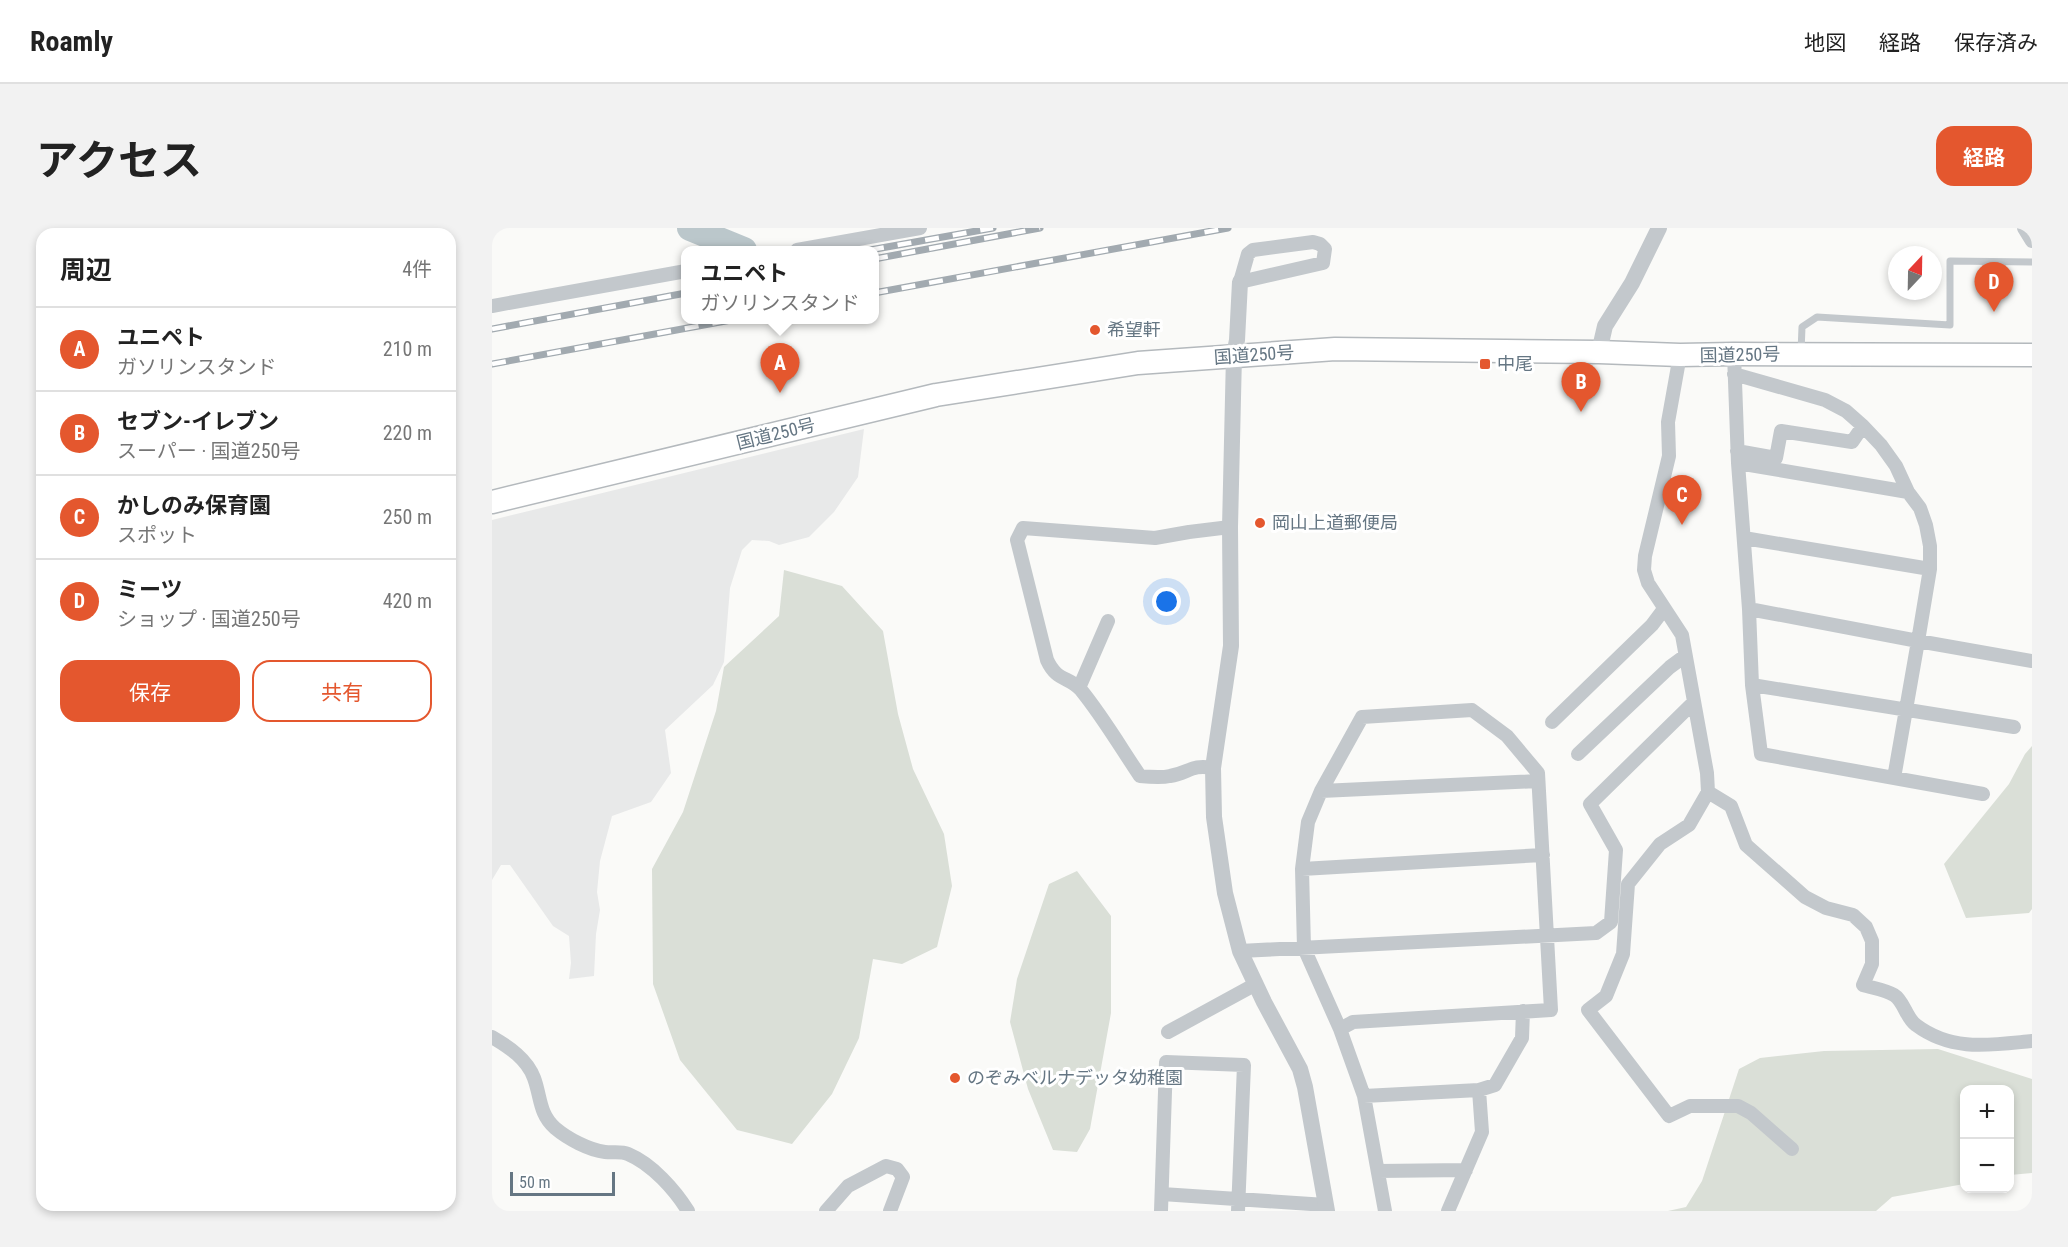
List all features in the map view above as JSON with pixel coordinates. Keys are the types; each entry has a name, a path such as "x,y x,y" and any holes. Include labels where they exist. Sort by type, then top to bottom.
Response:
{"highway":[{"name":"国道250号","path":"492,502 936,395 1138,363 1335,350 1599,352 1680,355 1734,364 1801,354 2032,356"}],"street":[{"path":"819,246 920,228"},
{"path":"1599,352 1605,326 1632,283 1659,228"},
{"path":"2024,228 2032,241"},
{"path":"1162,1194 1239,1205 1326,1208 1300,1070 1240,951 1224,882 1214,817 1213,768 1231,646 1230,527 1234,355 1238,340 1240,282 1248,254 1253,250 1313,242 1325,249 1323,263 1319,265 1240,282"},
{"path":"492,306 681,272"},
{"path":"1680,355 1668,422 1669,456 1644,556 1644,570 1648,583 1682,635 1707,773 1708,792 1689,825 1660,844 1628,884 1623,954 1606,996 1588,1011 1669,1116 1690,1106 1738,1106 1752,1113 1792,1149"},
{"path":"1894,778 1930,569 1930,546 1920,508 1908,492 1896,466 1881,446 1846,411 1825,400 1734,364 1737,457 1749,609 1752,685 1761,754 1894,778 1983,794"},
{"path":"1737,457 1776,458 1781,430 1852,442 1863,426"},
{"path":"1737,457 1908,492"},
{"path":"1213,768 1200,766 1169,777 1140,776 1079,688 1059,677 1052,670 1047,660 1017,540 1023,528 1155,538 1230,527"},
{"path":"1744,538 1930,569"},
{"path":"1552,722 1652,625 1664,609"},
{"path":"1749,609 2032,661"},
{"path":"1079,688 1108,621"},
{"path":"1578,754 1670,667 1685,656"},
{"path":"1752,685 2014,727"},
{"path":"1240,951 1596,933 1611,922 1616,850 1590,804 1694,702"},
{"path":"1340,1029 1353,1022 1551,1010 1538,773 1507,736 1472,710 1362,717 1322,790 1308,822 1302,868 1304,948 1340,1029 1364,1096 1385,1211"},
{"path":"1322,790 1538,781"},
{"path":"1708,792 1731,806 1746,844 1804,897 1826,908 1853,915 1866,927 1872,941 1872,964 1863,985 1896,995 1914,1024 1938,1037 1961,1045 1990,1046 2032,1041"},
{"path":"1302,868 1543,855"},
{"path":"1168,1032 1256,984"},
{"path":"1364,1096 1479,1090 1496,1084 1522,1038 1522,1011"},
{"path":"492,1037 526,1064 534,1077 542,1112 556,1129 591,1149 628,1154 663,1181 688,1211"},
{"path":"1161,1211 1166,1062 1244,1065 1239,1205"},
{"path":"1448,1211 1482,1132 1479,1090"},
{"path":"826,1211 848,1186 886,1166 897,1169 903,1177 890,1211"},
{"path":"1378,1171 1466,1170"}],"lane":[{"path":"1801,354 1802,327 1817,317 1950,325 1950,261 2032,261"}],"shaded area":[{"path":"864,429 858,477 834,512 809,537 779,545 769,541 752,540 742,550 730,588 724,662 713,685 665,730 671,773 651,802 612,816 600,861 597,892 600,910 596,934 594,976 569,979 571,963 569,936 553,926 510,865 501,865 492,880 492,520"},
{"path":"784,570 842,586 883,631 898,714 913,769 944,834 952,886 937,947 902,964 873,959 859,1038 832,1094 792,1144 737,1130 680,1060 653,984 652,869 683,812 716,711 724,667 779,616"},
{"path":"2032,746 2032,909 2029,913 1966,918 1944,864 2009,784 2025,754"},
{"path":"1077,871 1111,916 1111,1013 1090,1129 1077,1152 1053,1150 1028,1089 1010,1022 1017,979 1049,884"},
{"path":"1938,1049 2032,1079 2032,1173 2014,1175 2014,1085 1960,1085 1960,1185 1892,1197 1876,1211 1668,1211 1686,1207 1702,1181 1739,1069 1760,1058 1824,1051"}],"waterway":[{"path":"690,228 734,246"}],"railway":[{"path":"879,248 993,228"},
{"path":"879,258 1040,228"},
{"path":"879,292 1228,228"},
{"path":"492,329 681,294"},
{"path":"492,364 709,324"}],"place":[{"name":"ミーツ","path":"1994,312"},
{"name":"希望軒","path":"1095,330"},
{"name":"中尾","path":"1485,364"},
{"name":"ユニペト","path":"780,393"},
{"name":"セブン-イレブン","path":"1581,412"},
{"name":"岡山上道郵便局","path":"1260,523"},
{"name":"かしのみ保育園","path":"1682,525"},
{"name":"のぞみベルナデッタ幼稚園","path":"955,1078"}]}
